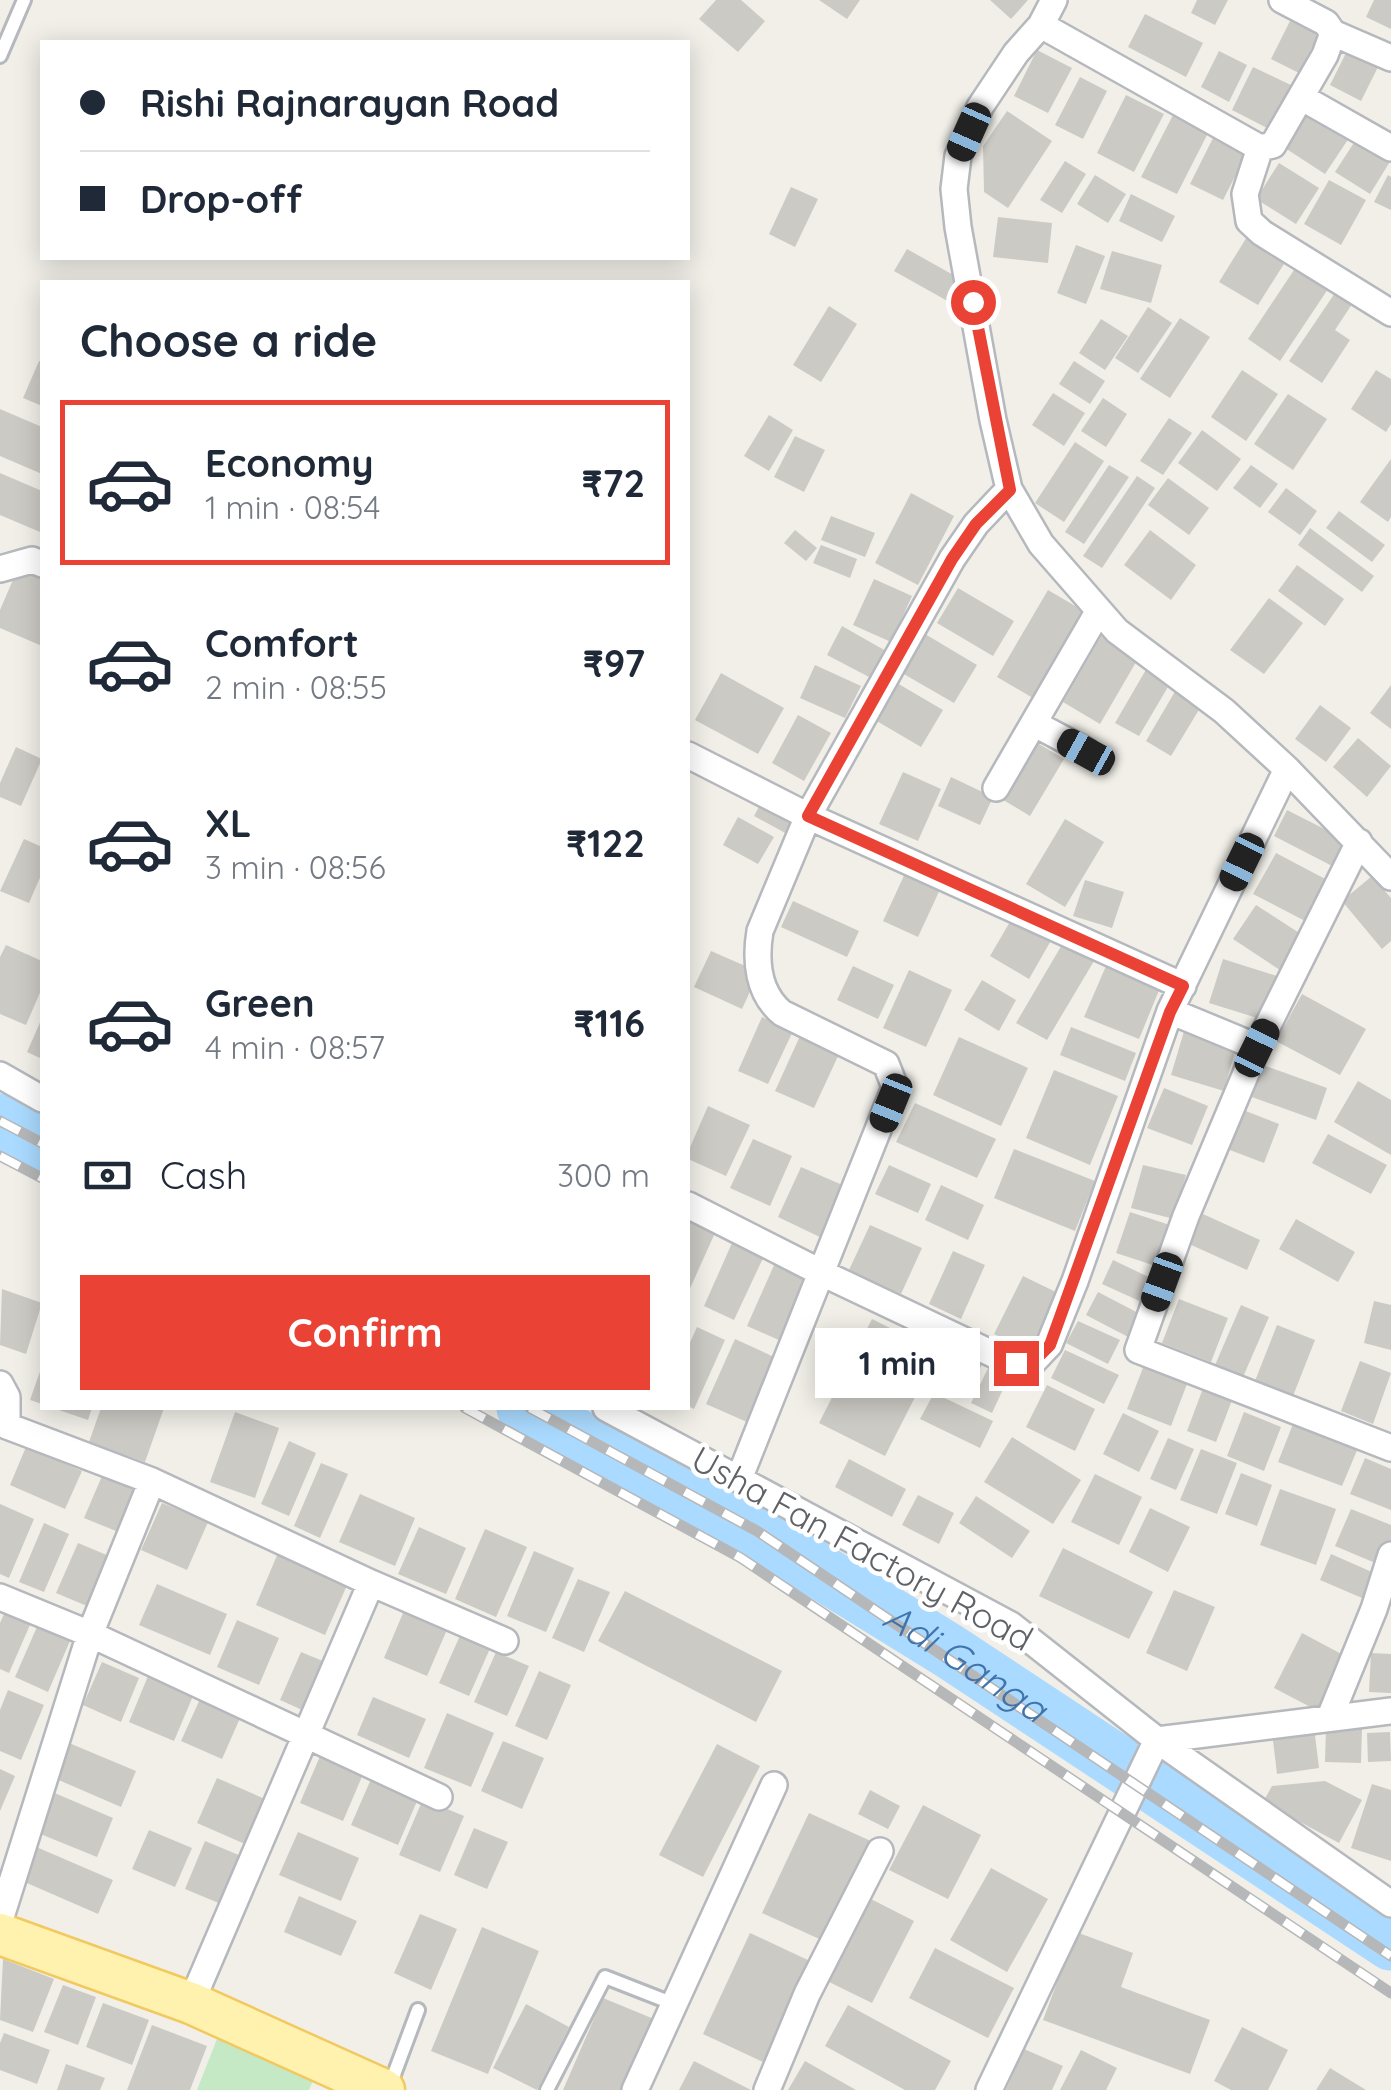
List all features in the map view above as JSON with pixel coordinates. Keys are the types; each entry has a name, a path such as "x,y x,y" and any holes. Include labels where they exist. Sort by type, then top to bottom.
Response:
{"main road":[{"path":"0,1934 191,2003 321,2078 386,2090"}],"street":[{"path":"1054,0 1041,25 1016,53 980,107 958,156 954,189 958,227 1010,490 1042,544 1098,612 1117,631 1224,712 1287,769 1391,877"},
{"path":"1282,0 1326,23 1334,33 1391,58"},
{"path":"1041,25 1260,148 1273,145 1326,55 1334,33"},
{"path":"1301,97 1391,148"},
{"path":"1260,148 1246,194 1249,221 1262,234 1391,313"},
{"path":"739,1479 895,1088 886,1064 782,1013 769,1002 762,990 757,948 760,931 808,816 952,559 976,524 1010,490"},
{"path":"0,569 39,556"},
{"path":"996,788 1098,612"},
{"path":"1035,724 1086,752"},
{"path":"690,756 808,816 1183,986"},
{"path":"690,1206 822,1274 998,1356 1031,1364 1042,1356 1075,1281 1170,1012 1287,769"},
{"path":"1360,842 1257,1048 1186,1216 1138,1350 1391,1448"},
{"path":"1170,1012 1257,1048"},
{"path":"0,1075 40,1098"},
{"path":"0,1384 8,1397 4,1438 152,1481 505,1642"},
{"name":"Usha Fan Factory Road","path":"610,1410 1011,1625 1157,1740 1391,1904"},
{"path":"0,1920 90,1634 152,1481"},
{"path":"1330,1717 1391,1555"},
{"path":"191,2003 371,1583"},
{"path":"0,1596 439,1797"},
{"path":"989,2090 1157,1740 1391,1712"},
{"path":"635,2090 774,1786"},
{"path":"766,2090 807,1994 880,1851"}],"lane":[{"path":"0,56 24,0"},
{"path":"547,2090 605,1977 674,2004"},
{"path":"386,2090 418,2010"}],"green space":[{"path":"217,2039 313,2080 309,2090 197,2090"}],"building":[{"path":"716,0 741,0 765,21 738,52 699,19"},
{"path":"819,0 860,0 847,19"},
{"path":"990,0 1028,0 1011,19"},
{"path":"1197,0 1228,0 1215,25 1191,13"},
{"path":"1374,0 1391,0 1391,29 1366,17"},
{"path":"1145,14 1203,43 1186,77 1128,47"},
{"path":"1290,21 1318,35 1299,73 1271,59"},
{"path":"1348,49 1379,65 1361,101 1330,85"},
{"path":"1037,50 1072,68 1048,113 1014,96"},
{"path":"1219,51 1247,65 1229,102 1201,87"},
{"path":"1253,67 1295,87 1273,131 1232,110"},
{"path":"1080,77 1107,91 1083,139 1055,125"},
{"path":"1126,95 1164,114 1134,172 1097,153"},
{"path":"1310,109 1351,135 1325,174 1285,148"},
{"path":"1007,111 1052,141 1008,208 984,192 983,146"},
{"path":"1173,115 1208,133 1177,194 1141,177"},
{"path":"1213,138 1246,155 1223,200 1190,184"},
{"path":"1357,138 1391,160 1370,194 1335,172"},
{"path":"1065,161 1086,174 1062,213 1040,200"},
{"path":"1279,163 1319,188 1296,224 1256,199"},
{"path":"1095,175 1126,194 1108,223 1077,204"},
{"path":"1388,175 1391,177 1391,210 1374,202"},
{"path":"1329,180 1366,200 1341,245 1304,224"},
{"path":"791,187 818,199 795,247 769,234"},
{"path":"1131,194 1175,216 1162,242 1119,221"},
{"path":"998,217 1052,223 1048,263 993,257"},
{"path":"1250,232 1289,256 1258,305 1219,282"},
{"path":"1076,245 1105,256 1086,304 1057,293"},
{"path":"907,249 964,281 951,303 894,271"},
{"path":"1112,251 1162,265 1151,303 1100,289"},
{"path":"1296,267 1328,289 1280,361 1248,339"},
{"path":"1339,287 1356,298 1335,330 1350,340 1322,383 1289,361"},
{"path":"829,306 857,324 821,382 793,365"},
{"path":"1148,307 1172,323 1138,373 1115,358"},
{"path":"1180,318 1210,337 1170,398 1140,379"},
{"path":"1101,319 1128,336 1105,370 1079,353"},
{"path":"39,361 40,361 40,405 23,398"},
{"path":"1074,361 1105,381 1090,404 1059,384"},
{"path":"1242,370 1278,394 1246,441 1211,417"},
{"path":"1376,370 1391,379 1391,424 1386,432 1351,409"},
{"path":"1053,393 1085,413 1064,446 1032,425"},
{"path":"1288,394 1327,419 1293,470 1254,444"},
{"path":"1103,398 1127,414 1106,447 1081,431"},
{"path":"0,409 40,426 40,473 0,456"},
{"path":"769,415 793,430 769,471 744,456"},
{"path":"1169,418 1192,433 1163,475 1140,461"},
{"path":"1202,430 1241,459 1217,491 1178,463"},
{"path":"795,436 825,450 804,492 774,477"},
{"path":"1075,442 1104,461 1064,522 1035,503"},
{"path":"1391,459 1391,517 1388,522 1360,502"},
{"path":"1109,465 1129,477 1084,544 1065,532"},
{"path":"1251,465 1278,484 1260,508 1233,488"},
{"path":"0,473 40,490 40,532 0,515"},
{"path":"1137,476 1155,488 1102,568 1083,556"},
{"path":"1168,478 1209,508 1189,535 1148,505"},
{"path":"1286,488 1317,511 1300,535 1268,512"},
{"path":"911,493 954,516 918,585 875,563"},
{"path":"1339,511 1385,545 1372,562 1326,528"},
{"path":"831,516 875,533 865,557 821,540"},
{"path":"1310,528 1374,576 1362,592 1298,545"},
{"path":"795,530 817,548 806,561 784,543"},
{"path":"1150,530 1196,565 1171,600 1124,565"},
{"path":"821,545 857,559 850,578 813,563"},
{"path":"1297,565 1344,599 1325,626 1278,591"},
{"path":"18,568 40,578 40,645 0,628 0,610"},
{"path":"874,579 912,596 891,642 853,625"},
{"path":"958,588 1014,621 993,656 937,623"},
{"path":"1048,590 1089,614 1038,701 997,677"},
{"path":"1269,598 1303,623 1264,674 1230,650"},
{"path":"842,626 886,651 871,678 827,655"},
{"path":"925,634 977,665 954,703 902,673"},
{"path":"1102,635 1139,657 1100,724 1063,702"},
{"path":"1151,661 1175,675 1139,736 1115,723"},
{"path":"815,665 861,686 845,718 800,698"},
{"path":"721,673 784,708 758,754 695,720"},
{"path":"897,683 943,710 921,747 875,720"},
{"path":"1391,685 1391,729 1370,713"},
{"path":"1177,688 1203,703 1171,756 1146,741"},
{"path":"1320,705 1351,728 1326,762 1295,739"},
{"path":"798,715 831,733 804,781 772,763"},
{"path":"1358,738 1391,766 1367,797 1333,767"},
{"path":"1034,741 1064,759 1030,816 1000,798"},
{"path":"16,747 40,758 21,806 0,797 0,783"},
{"path":"903,772 941,789 918,841 879,824"},
{"path":"951,777 993,797 980,825 938,806"},
{"path":"762,801 795,819 787,834 754,816"},
{"path":"1287,810 1352,843 1338,869 1274,836"},
{"path":"738,817 774,837 758,864 723,845"},
{"path":"1065,819 1104,842 1065,907 1026,884"},
{"path":"24,839 40,846 40,878 29,903 0,891"},
{"path":"1276,853 1331,882 1309,923 1253,894"},
{"path":"908,867 943,883 918,937 883,921"},
{"path":"1372,876 1391,898 1391,941 1382,949 1342,901"},
{"path":"1085,880 1124,892 1112,928 1073,916"},
{"path":"793,901 859,931 847,957 781,927"},
{"path":"1256,905 1307,938 1283,972 1233,939"},
{"path":"1014,915 1053,937 1029,979 990,956"},
{"path":"1063,943 1094,961 1047,1040 1016,1023"},
{"path":"6,945 40,960 40,993 26,1025 0,1014 0,957"},
{"path":"711,951 759,972 742,1009 694,987"},
{"path":"1223,959 1280,977 1267,1021 1209,1003"},
{"path":"853,966 894,985 878,1019 837,1000"},
{"path":"1106,966 1160,988 1139,1039 1084,1017"},
{"path":"909,970 952,990 926,1047 883,1028"},
{"path":"982,980 1016,1000 999,1031 964,1010"},
{"path":"1302,994 1366,1029 1340,1075 1276,1041"},
{"path":"762,1017 793,1031 768,1084 738,1071"},
{"path":"40,1023 40,1058 27,1052"},
{"path":"1071,1027 1136,1053 1125,1081 1060,1055"},
{"path":"1185,1028 1237,1044 1224,1091 1171,1075"},
{"path":"800,1036 839,1054 814,1108 775,1091"},
{"path":"959,1037 1028,1068 1001,1126 933,1095"},
{"path":"1260,1064 1327,1088 1316,1120 1249,1096"},
{"path":"1054,1070 1118,1096 1090,1165 1026,1138"},
{"path":"1358,1081 1391,1100 1391,1155 1334,1122"},
{"path":"1164,1088 1208,1106 1192,1145 1147,1128"},
{"path":"915,1103 996,1139 977,1178 896,1142"},
{"path":"708,1106 750,1125 726,1176 690,1160 690,1147"},
{"path":"1238,1108 1279,1124 1264,1163 1222,1147"},
{"path":"1328,1134 1387,1165 1371,1194 1312,1163"},
{"path":"753,1139 792,1156 770,1206 730,1188"},
{"path":"1014,1149 1095,1181 1075,1231 994,1198"},
{"path":"889,1165 931,1184 918,1213 875,1194"},
{"path":"1143,1165 1186,1175 1174,1219 1131,1208"},
{"path":"801,1167 847,1187 824,1239 778,1217"},
{"path":"941,1185 984,1205 968,1240 925,1220"},
{"path":"690,1211 719,1224 690,1289"},
{"path":"1130,1212 1176,1227 1162,1268 1116,1253"},
{"path":"1203,1214 1260,1240 1247,1270 1189,1244"},
{"path":"1296,1219 1355,1252 1338,1282 1279,1249"},
{"path":"870,1225 922,1248 901,1294 849,1270"},
{"path":"732,1243 764,1256 734,1320 704,1306"},
{"path":"953,1251 985,1265 961,1319 929,1304"},
{"path":"1113,1260 1157,1281 1146,1304 1102,1284"},
{"path":"775,1263 810,1279 781,1341 747,1326"},
{"path":"1023,1276 1060,1294 1032,1353 994,1334"},
{"path":"2,1289 40,1302 26,1354 0,1345"},
{"path":"1098,1292 1144,1316 1132,1339 1086,1315"},
{"path":"1179,1299 1228,1318 1211,1362 1162,1343"},
{"path":"1374,1301 1391,1305 1391,1350 1364,1343"},
{"path":"1241,1305 1269,1317 1243,1377 1215,1365"},
{"path":"872,1319 938,1352 885,1456 819,1423"},
{"path":"1078,1321 1120,1340 1108,1364 1066,1343"},
{"path":"1277,1325 1315,1340 1293,1396 1255,1381"},
{"path":"697,1327 725,1340 694,1409 690,1407 690,1343"},
{"path":"735,1339 785,1362 756,1426 706,1404"},
{"path":"953,1345 984,1360 967,1395 936,1379"},
{"path":"1065,1350 1119,1375 1104,1404 1051,1378"},
{"path":"1146,1360 1190,1376 1171,1426 1127,1409"},
{"path":"1360,1361 1391,1373 1373,1424 1341,1411"},
{"path":"991,1362 1011,1372 992,1413 971,1403"},
{"path":"40,1372 40,1403 30,1400"},
{"path":"1205,1383 1234,1395 1216,1442 1187,1431"},
{"path":"1047,1385 1095,1409 1075,1451 1026,1427"},
{"path":"934,1393 993,1421 980,1448 920,1419"},
{"path":"59,1410 91,1410 88,1420"},
{"path":"100,1410 163,1410 145,1462 89,1442"},
{"path":"235,1412 279,1428 255,1498 210,1482"},
{"path":"1244,1412 1281,1427 1264,1471 1227,1456"},
{"path":"1123,1413 1159,1431 1139,1472 1103,1454"},
{"path":"1293,1424 1358,1448 1342,1486 1278,1462"},
{"path":"1012,1437 1081,1480 1053,1524 984,1482"},
{"path":"1168,1438 1194,1449 1176,1490 1150,1479"},
{"path":"289,1441 316,1453 289,1516 261,1504"},
{"path":"26,1447 82,1471 65,1509 10,1485"},
{"path":"1201,1449 1237,1463 1217,1514 1180,1500"},
{"path":"1365,1458 1391,1469 1391,1510 1350,1494"},
{"path":"849,1459 906,1489 892,1517 835,1487"},
{"path":"321,1463 348,1474 320,1538 294,1526"},
{"path":"1241,1473 1272,1485 1257,1526 1225,1514"},
{"path":"1095,1474 1142,1497 1119,1545 1071,1522"},
{"path":"102,1476 134,1490 116,1531 84,1518"},
{"path":"1280,1489 1336,1509 1316,1565 1260,1545"},
{"path":"360,1494 415,1518 395,1566 339,1542"},
{"path":"918,1495 954,1513 939,1544 902,1525"},
{"path":"976,1496 1030,1531 1012,1558 959,1523"},
{"path":"162,1503 208,1522 187,1570 141,1550"},
{"path":"0,1504 34,1519 9,1578 0,1574"},
{"path":"1150,1508 1190,1527 1168,1572 1129,1552"},
{"path":"1351,1509 1391,1525 1391,1539 1380,1565 1335,1546"},
{"path":"44,1523 69,1534 44,1592 19,1582"},
{"path":"419,1527 466,1548 446,1594 398,1574"},
{"path":"485,1529 527,1547 496,1617 455,1599"},
{"path":"78,1543 109,1556 87,1606 56,1593"},
{"path":"1063,1548 1153,1592 1129,1639 1039,1596"},
{"path":"534,1551 574,1568 546,1632 507,1616"},
{"path":"278,1553 348,1583 325,1635 256,1605"},
{"path":"1331,1554 1381,1576 1369,1601 1320,1580"},
{"path":"578,1579 610,1592 584,1652 552,1638"},
{"path":"157,1584 227,1614 210,1655 139,1625"},
{"path":"1174,1590 1215,1607 1187,1671 1146,1653"},
{"path":"625,1591 782,1671 756,1722 598,1641"},
{"path":"406,1606 449,1625 427,1676 384,1658"},
{"path":"7,1607 33,1618 9,1673 0,1669 0,1623"},
{"path":"40,1620 73,1634 48,1692 15,1677"},
{"path":"237,1620 279,1638 259,1685 217,1667"},
{"path":"462,1631 492,1644 469,1696 439,1683"},
{"path":"1302,1633 1349,1658 1320,1712 1274,1688"},
{"path":"301,1652 330,1664 309,1713 280,1700"},
{"path":"496,1652 529,1666 507,1716 474,1702"},
{"path":"1371,1653 1391,1654 1391,1693 1369,1692"},
{"path":"102,1662 139,1678 121,1722 83,1705"},
{"path":"539,1671 571,1685 547,1740 515,1726"},
{"path":"148,1676 193,1696 174,1741 129,1722"},
{"path":"8,1690 44,1705 21,1760 0,1751 0,1710"},
{"path":"373,1697 426,1719 409,1758 357,1735"},
{"path":"200,1699 241,1716 222,1759 181,1741"},
{"path":"447,1713 494,1733 471,1787 424,1768"},
{"path":"1314,1727 1319,1768 1277,1774 1272,1732"},
{"path":"1326,1727 1362,1727 1361,1763 1325,1762"},
{"path":"1390,1732 1391,1761 1368,1762 1367,1733"},
{"path":"503,1741 544,1758 522,1809 481,1791"},
{"path":"69,1743 136,1771 121,1807 54,1778"},
{"path":"717,1744 760,1766 703,1877 659,1855"},
{"path":"321,1754 364,1772 343,1821 300,1803"},
{"path":"0,1769 15,1776 0,1811"},
{"path":"217,1778 265,1799 245,1844 197,1823"},
{"path":"371,1779 418,1799 398,1845 351,1825"},
{"path":"1325,1781 1362,1800 1339,1843 1263,1802 1272,1786"},
{"path":"1372,1784 1391,1790 1391,1861 1351,1848"},
{"path":"870,1790 900,1806 888,1829 858,1814"},
{"path":"50,1791 113,1818 97,1857 33,1831"},
{"path":"423,1799 464,1816 440,1872 399,1855"},
{"path":"923,1805 981,1835 948,1899 889,1870"},
{"path":"809,1813 873,1842 826,1942 762,1913"},
{"path":"474,1828 508,1842 487,1889 454,1875"},
{"path":"149,1830 192,1848 175,1887 132,1869"},
{"path":"298,1832 359,1858 341,1901 279,1875"},
{"path":"205,1841 246,1858 226,1906 185,1889"},
{"path":"34,1846 113,1880 98,1914 20,1880"},
{"path":"991,1868 1048,1899 1007,1972 950,1940"},
{"path":"299,1896 357,1921 341,1956 284,1932"},
{"path":"867,1897 914,1921 872,2003 825,1980"},
{"path":"420,1914 457,1929 431,1990 394,1973"},
{"path":"482,1927 539,1951 488,2074 431,2051"},
{"path":"1076,1932 1133,1953 1121,1987 1210,2020 1190,2074 1043,2020"},
{"path":"750,1933 810,1961 763,2062 703,2034"},
{"path":"935,1948 1014,1988 988,2038 909,1998"},
{"path":"3,1959 54,1979 33,2032 0,2020"},
{"path":"63,1985 96,1997 78,2045 44,2032"},
{"path":"603,1998 654,2019 623,2090 563,2090"},
{"path":"103,2003 149,2020 132,2065 86,2047"},
{"path":"526,2004 569,2027 537,2090 493,2068"},
{"path":"848,2005 951,2061 935,2090 905,2090 825,2046"},
{"path":"152,2025 207,2046 190,2090 127,2090"},
{"path":"1242,2027 1288,2050 1268,2090 1231,2090 1214,2081"},
{"path":"4,2033 50,2050 37,2084 0,2070"},
{"path":"1024,2049 1063,2066 1052,2090 1006,2090"},
{"path":"1081,2050 1117,2068 1106,2090 1060,2090"},
{"path":"694,2061 751,2090 679,2090"},
{"path":"805,2061 856,2090 788,2090"},
{"path":"66,2064 105,2078 100,2090 57,2090"},
{"path":"1330,2068 1366,2090 1316,2090"}],"waterway":[{"name":"Adi Ganga","path":"0,1121 40,1143"},
{"name":"Adi Ganga","path":"528,1410 740,1522 949,1651 1391,1943"}],"railway":[{"path":"0,1121 40,1142"},
{"path":"0,1156 40,1177"},
{"path":"469,1410 741,1558 1391,1993"},
{"path":"534,1410 757,1531 1391,1956"}],"route":[{"path":"973,302 1010,490 976,524 952,559 808,816 1183,986 1170,1012 1050,1345 1031,1364 1016,1363"}]}
